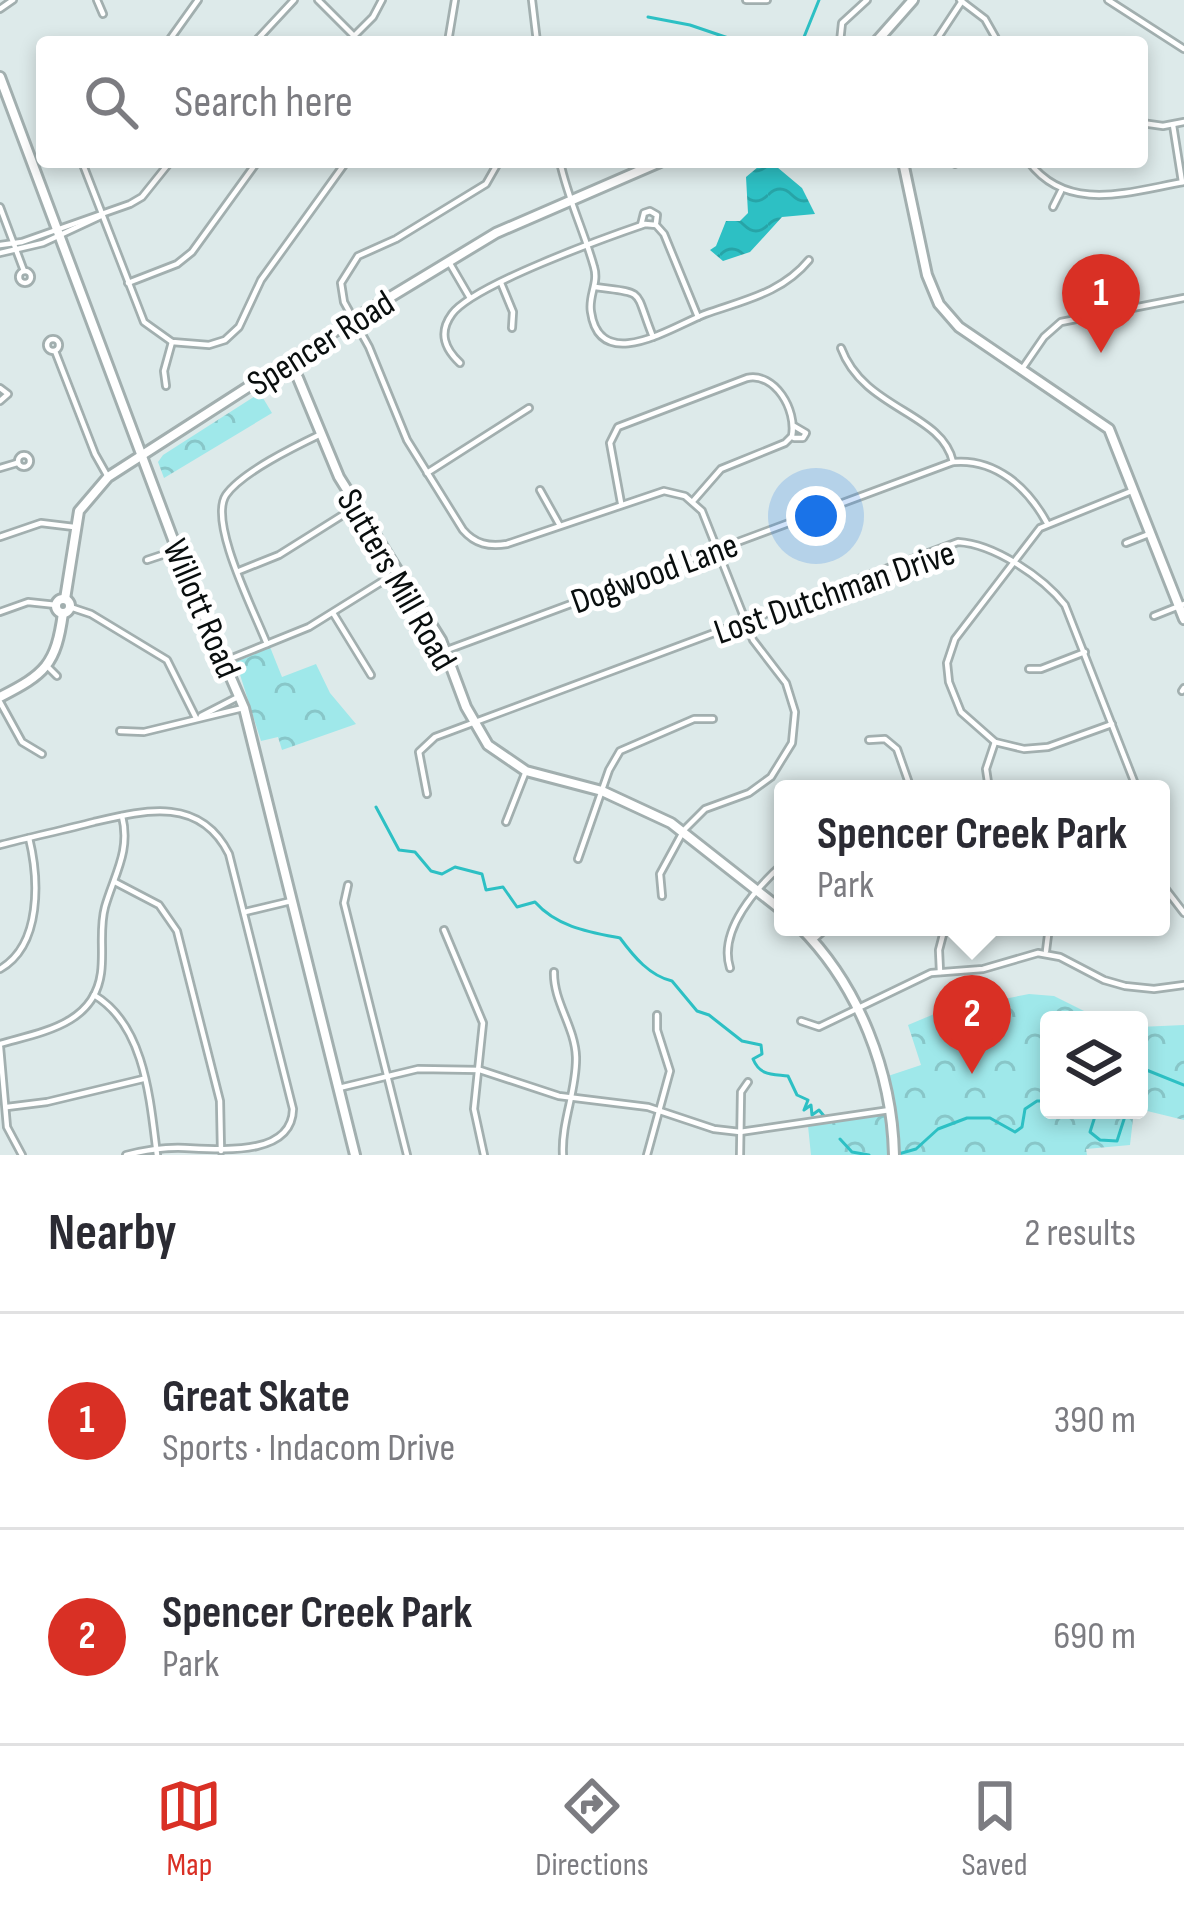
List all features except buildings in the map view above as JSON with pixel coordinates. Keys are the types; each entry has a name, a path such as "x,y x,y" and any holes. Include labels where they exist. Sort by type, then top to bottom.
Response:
{"main road":[{"path":"881,36 913,0"},
{"name":"Willott Road","path":"0,77 177,550 244,708 355,1155"},
{"name":"Spencer Road","path":"48,667 59,641 74,527 84,502 108,477 496,233 645,168"},
{"path":"904,168 927,275 939,304 959,327 1109,429 1184,619"},
{"name":"Sutters Mill Road","path":"288,362 357,506 446,650 473,723 493,750 526,771 602,790 684,830 774,903"},
{"path":"0,699 48,667"},
{"path":"809,936 857,1008 878,1058 894,1155"}],"street":[{"path":"98,0 103,14"},
{"path":"172,36 195,3 184,0"},
{"path":"261,36 294,0"},
{"path":"318,0 354,36"},
{"path":"359,36 382,0"},
{"path":"449,36 454,0"},
{"path":"532,0 536,36"},
{"path":"746,0 767,0"},
{"path":"840,36 842,23 867,0"},
{"path":"1108,0 1184,49"},
{"path":"938,36 961,1 985,20 994,36"},
{"path":"1148,123 1184,122"},
{"path":"1036,168 1062,189 1106,196 1183,182 1173,125"},
{"path":"84,168 144,322 172,342 208,345 232,335 261,280 342,168"},
{"path":"0,249 92,223 142,197 165,168"},
{"path":"128,283 193,253 253,168"},
{"path":"495,168 485,184 353,260 341,289 407,440 463,530 475,541 507,544 664,491 693,501 705,516 757,647 782,674 790,692 795,712 792,743 778,770 763,785 705,809 684,830 664,864 659,881 662,896"},
{"path":"561,168 596,274 590,309 601,333 624,345 637,344 790,282 809,260"},
{"path":"1053,207 1062,189"},
{"path":"0,206 24,271"},
{"path":"640,225 644,213 657,215 656,225 698,317"},
{"path":"460,363 447,351 445,331 451,315 471,299 640,225 656,225"},
{"path":"449,262 471,299"},
{"path":"501,283 513,312 512,328"},
{"path":"595,287 634,292 653,337"},
{"path":"1022,369 1060,322 1184,298"},
{"path":"166,386 164,371 172,342"},
{"path":"841,349 860,383 945,440 953,461 986,465 1008,477 1031,497 1047,523"},
{"path":"55,351 108,477"},
{"path":"621,503 610,443 613,432 623,424 760,375 774,384 794,425 791,438"},
{"path":"0,388 8,394 0,400"},
{"path":"427,473 529,409"},
{"path":"693,501 721,469 791,438 805,437 803,429 794,425"},
{"path":"267,644 221,527 220,511 225,496 247,477 321,434"},
{"name":"Dogwood Lane","path":"446,650 953,461"},
{"path":"0,468 18,463"},
{"path":"540,490 559,524"},
{"path":"1113,724 1048,747 1024,749 995,742 974,728 956,704 947,663 955,639 1047,523 1134,490"},
{"path":"239,571 279,556 357,506"},
{"path":"0,537 41,523 74,527"},
{"path":"1126,543 1151,533"},
{"name":"Lost Dutchman Drive","path":"427,794 416,751 435,737 948,544 977,545 1059,597 1134,780"},
{"path":"147,560 177,550"},
{"path":"225,661 333,613 399,571"},
{"path":"0,612 28,602 84,610 157,649 172,665 199,717"},
{"path":"1154,616 1181,605"},
{"path":"333,613 371,675"},
{"path":"1029,668 1041,669 1085,652"},
{"path":"48,667 57,676"},
{"path":"199,717 240,697"},
{"path":"0,699 22,742 42,754"},
{"path":"120,731 144,732 244,708"},
{"path":"578,860 612,763 628,746 703,717 713,719"},
{"path":"868,740 885,740 897,749 908,780"},
{"path":"987,780 995,742"},
{"path":"506,822 526,771"},
{"path":"0,845 150,809 170,810 207,826 229,854 293,1120 287,1137 269,1151 126,1155"},
{"path":"22,1155 9,1134 0,1046 63,1025 94,994 101,973 103,917 125,847 122,816"},
{"path":"0,969 19,953 28,934 36,878 29,838"},
{"path":"730,968 730,937 758,889 774,873"},
{"path":"115,882 159,905 177,931 220,1101 221,1151"},
{"path":"348,885 344,903 407,1155"},
{"path":"244,913 291,901"},
{"path":"444,930 481,1013 484,1033 474,1108 484,1155"},
{"path":"813,940 818,936"},
{"path":"940,972 942,936"},
{"path":"1046,954 1048,936"},
{"path":"800,1021 819,1027 919,978 982,969 1028,955 1046,954 1125,986 1184,985"},
{"path":"554,972 575,1042 563,1155"},
{"path":"94,994 113,1007 127,1026 143,1079 156,1152"},
{"path":"647,1155 670,1065 657,1016"},
{"path":"338,1088 431,1068 480,1070 571,1099 659,1110 714,1129 740,1132 890,1110"},
{"path":"7,1106 47,1102 143,1079"},
{"path":"740,1155 741,1092 748,1082"}],"green space":[{"path":"260,393 272,413 164,478 158,462 163,455"},
{"path":"270,647 282,677 316,664 330,693 356,724 282,750 278,737 261,741 236,662"},
{"path":"1029,994 1054,996 1084,1011 1040,1011 1040,1119 1133,1119 1130,1145 1086,1149 1087,1155 811,1155 808,1126 895,1112 888,1076 921,1065 908,1025 939,1012"},
{"path":"1184,1025 1184,1120 1148,1111 1148,1027"}],"water":[{"path":"757,168 778,168 802,188 815,214 782,217 750,252 723,261 710,250 726,221 740,221 748,213 746,177"}],"waterway":[{"path":"804,36 819,0"},
{"path":"648,17 722,36"},
{"path":"376,807 399,850 415,852 431,871 442,874 455,867 482,874 486,890 503,887 517,907 535,902 563,923 620,938 650,970 672,981 697,1011 742,1041 761,1045 762,1054 753,1059 759,1069 788,1076 797,1095 808,1100 804,1110 811,1105 812,1115 819,1110 824,1116"},
{"path":"1148,1071 1184,1085"},
{"path":"895,1155 916,1149 938,1129 967,1118 990,1118 1015,1132 1022,1127 1025,1109 1040,1101"},
{"path":"1094,1119 1090,1132 1100,1140 1117,1141 1124,1119"},
{"path":"840,1139 852,1152 869,1155"}],"place":[{"name":"Great Skate","path":"1101,353"},
{"name":"Spencer Creek Park","path":"972,1074"}]}
